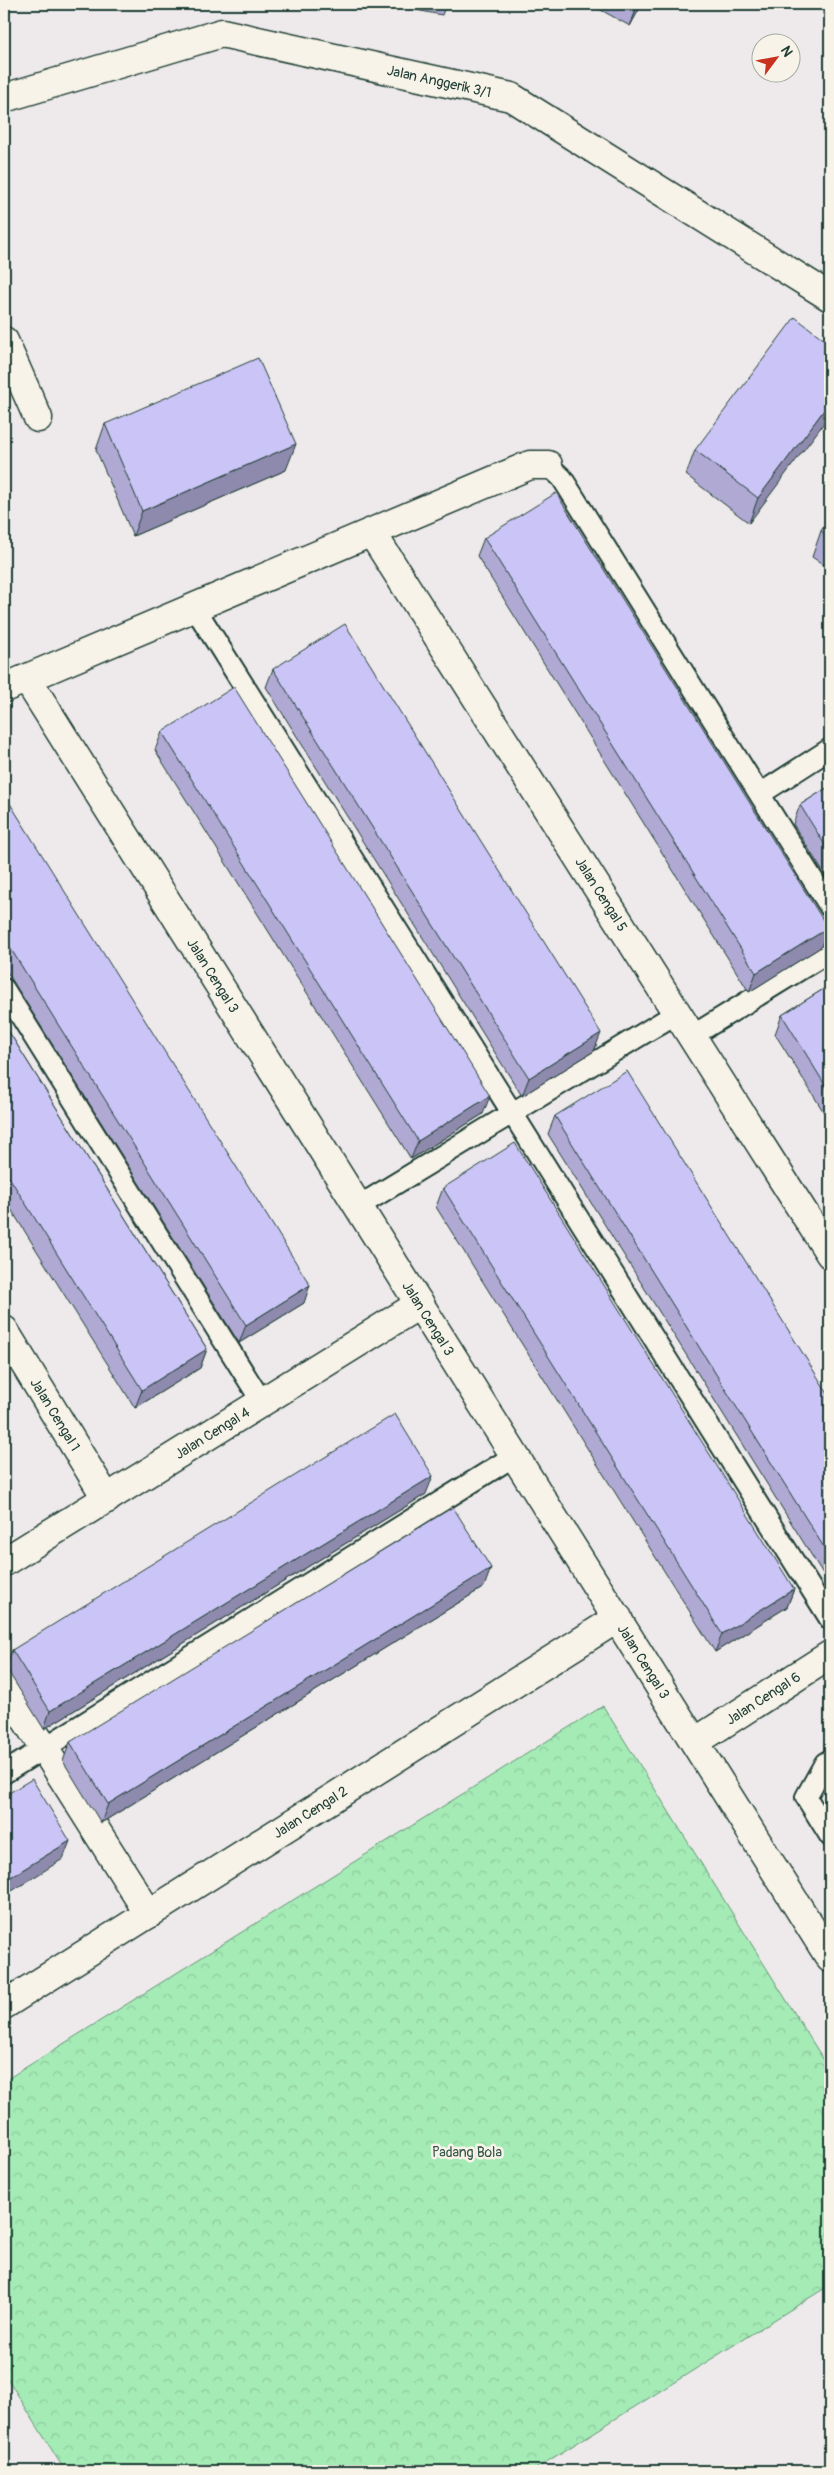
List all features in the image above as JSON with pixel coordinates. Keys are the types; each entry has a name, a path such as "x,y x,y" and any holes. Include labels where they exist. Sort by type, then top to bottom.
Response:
{"street":[{"name":"Jalan Anggerik 3/1","path":"4,98 222,33 511,97 830,297"},
{"path":"4,341 38,418"},
{"path":"15,683 530,465 548,465"},
{"name":"Jalan Cengal 5","path":"372,533 830,1254"},
{"name":"Jalan Cengal 3","path":"15,683 359,1206 830,1958"},
{"name":"Jalan Cengal 4","path":"4,1562 420,1304"},
{"name":"Jalan Cengal 1","path":"4,1330 107,1499"},
{"name":"Jalan Cengal 2","path":"4,2005 618,1618"},
{"name":"Jalan Cengal 6","path":"695,1742 830,1655"},
{"path":"4,1685 149,1914"}],"lane":[{"path":"548,465 562,478 830,907"},
{"path":"195,608 830,1619"},
{"path":"760,794 830,750"},
{"path":"692,1036 830,951"},
{"path":"4,989 262,1402"},
{"path":"359,1206 677,1013"},
{"path":"4,1773 514,1456"},
{"path":"830,1760 825,1762 806,1797 830,1836"}],"green space":[{"name":"Padang Bola","path":"603,1706 830,2070 830,2285 532,2471 65,2471 4,2373 4,2081"}],"building":[{"path":"795,317 830,344 830,402 758,498 695,450"},
{"path":"258,358 296,444 142,511 105,424"},
{"path":"556,493 828,928 756,973 484,538"},
{"path":"830,518 830,537 821,531"},
{"path":"345,624 601,1033 529,1078 273,669"},
{"path":"234,687 490,1096 418,1141 162,732"},
{"path":"830,786 830,853 800,805"},
{"path":"4,794 310,1285 246,1325 4,938"},
{"path":"830,985 830,1093 782,1015"},
{"path":"4,1024 207,1349 142,1390 4,1169"},
{"path":"627,1071 830,1397 830,1557 555,1116"},
{"path":"515,1143 794,1589 722,1634 443,1188"},
{"path":"395,1414 433,1476 50,1711 12,1650"},
{"path":"453,1507 491,1568 108,1804 70,1742"},
{"path":"32,1779 70,1841 4,1881 4,1796"}]}
